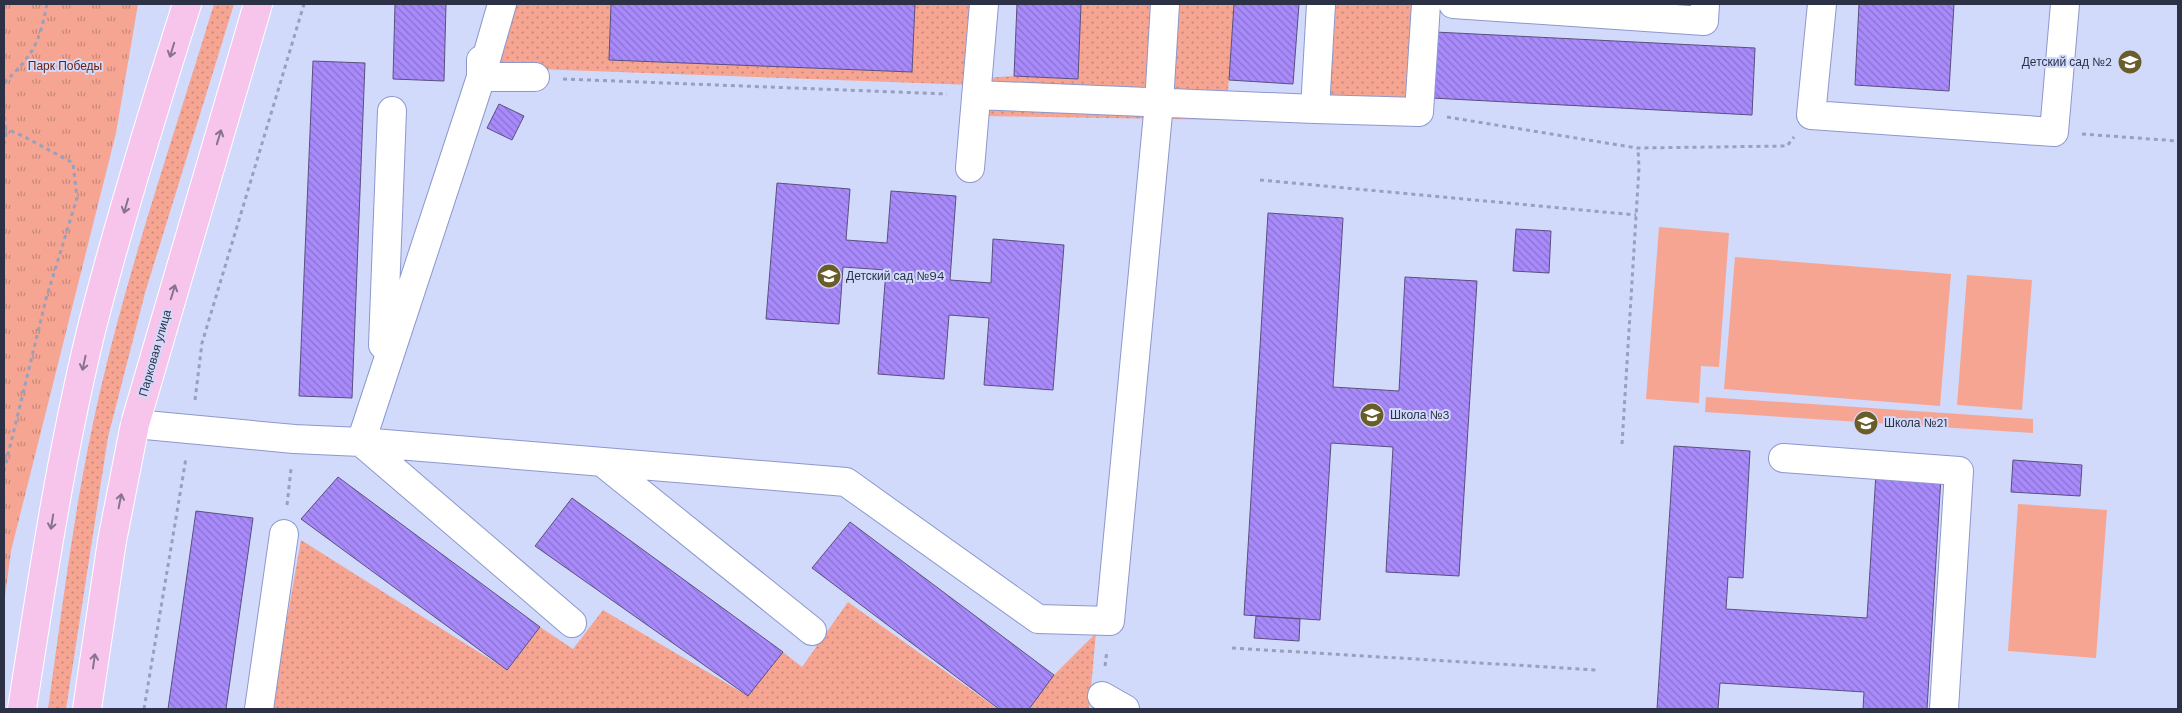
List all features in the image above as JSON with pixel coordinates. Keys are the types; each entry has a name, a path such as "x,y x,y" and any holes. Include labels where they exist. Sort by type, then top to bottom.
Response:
{"main road":[{"path":"22,709 58,480 92,327 148,129 187,4"},
{"name":"Парковая улица","path":"87,709 112,541 135,424 258,4"}],"lane":[{"path":"481,77 484,4"},
{"path":"360,442 481,77 502,4"},
{"path":"970,168 984,4"},
{"path":"135,424 294,439 360,442 846,482 1038,619 1110,621 1159,103 1165,4"},
{"path":"1315,109 1322,4"},
{"path":"977,95 1419,112 1426,4"},
{"path":"1453,4 1704,20 1705,4"},
{"path":"1822,4 1811,115 2054,132 2065,4"},
{"path":"481,77 535,78"},
{"path":"382,379 392,110"},
{"path":"360,442 572,623"},
{"path":"1783,458 1960,471 1944,709"},
{"path":"602,462 812,631"},
{"path":"259,709 284,534"}],"path":[{"path":"4,83 24,64 40,38 47,4"},
{"path":"144,709 191,428 202,343 304,4"},
{"path":"535,78 977,95"},
{"path":"4,109 6,129 4,144"},
{"path":"1419,112 1638,148 1786,146 1811,115"},
{"path":"4,471 46,299 77,198 74,163 6,129"},
{"path":"2054,132 2178,141"},
{"path":"1622,444 1639,168 1638,148"},
{"path":"1260,180 1636,215"},
{"path":"284,534 294,439"},
{"path":"1232,648 1597,670"}],"green space":[{"name":"Парк Победы","path":"4,4 138,4 116,133 11,551 4,604"},
{"path":"214,4 234,4 145,293 108,437 66,709 48,709 78,502 103,378 148,217"},
{"path":"507,4 611,4 609,60 912,71 915,4 979,4 973,85 536,69 489,72"},
{"path":"1081,4 1234,4 1226,120 981,116 985,78 1014,76 1078,79"},
{"path":"1327,4 1422,4 1415,107 1321,103"},
{"path":"1659,227 1729,233 1719,367 1701,366 1699,403 1646,399"},
{"path":"1735,257 1951,274 1940,406 1724,389"},
{"path":"1967,275 2032,280 2022,410 1957,405"},
{"path":"1706,397 2033,419 2033,433 1705,412"},
{"path":"2018,504 2107,510 2096,658 2008,651"},
{"path":"301,540 507,670 540,627 573,649 603,610 748,696 783,652 802,667 848,602 998,709 271,709"},
{"path":"1096,633 1089,709 1029,709 1054,675"}],"building":[{"path":"395,4 446,4 444,81 393,79"},
{"path":"611,4 915,4 912,72 609,60"},
{"path":"1017,4 1081,4 1078,79 1014,76"},
{"path":"1234,4 1299,4 1293,84 1229,80"},
{"path":"1859,4 1954,4 1949,91 1855,85"},
{"path":"1435,32 1755,48 1752,115 1432,98"},
{"path":"313,61 365,63 352,398 299,396"},
{"path":"499,104 524,116 512,140 487,128"},
{"path":"777,183 850,189 846,240 887,243 891,191 956,196 950,280 991,283 993,239 1064,245 1053,390 984,385 989,318 949,315 944,379 878,374 886,270 843,267 839,324 766,319"},
{"path":"1268,213 1343,218 1333,387 1399,391 1405,277 1477,281 1459,576 1386,572 1393,447 1331,443 1320,620 1244,615"},
{"path":"1516,229 1551,231 1549,273 1513,271"},
{"path":"1674,446 1750,451 1743,578 1728,577 1726,609 1867,618 1876,473 1941,477 1927,709 1863,709 1864,692 1720,683 1718,709 1657,709"},
{"path":"2013,460 2082,465 2080,496 2011,492"},
{"path":"338,477 540,627 507,670 301,519"},
{"path":"572,498 783,652 748,696 535,546"},
{"path":"196,511 253,518 226,709 168,709"},
{"path":"850,522 1054,675 1029,709 999,709 812,568"},
{"path":"1256,616 1300,619 1299,641 1254,638"}],"place":[{"name":"Детский сад №2","path":"2130,62"},
{"name":"Детский сад №94","path":"829,276"},
{"name":"Школа №3","path":"1372,415"},
{"name":"Школа №21","path":"1866,423"}]}
